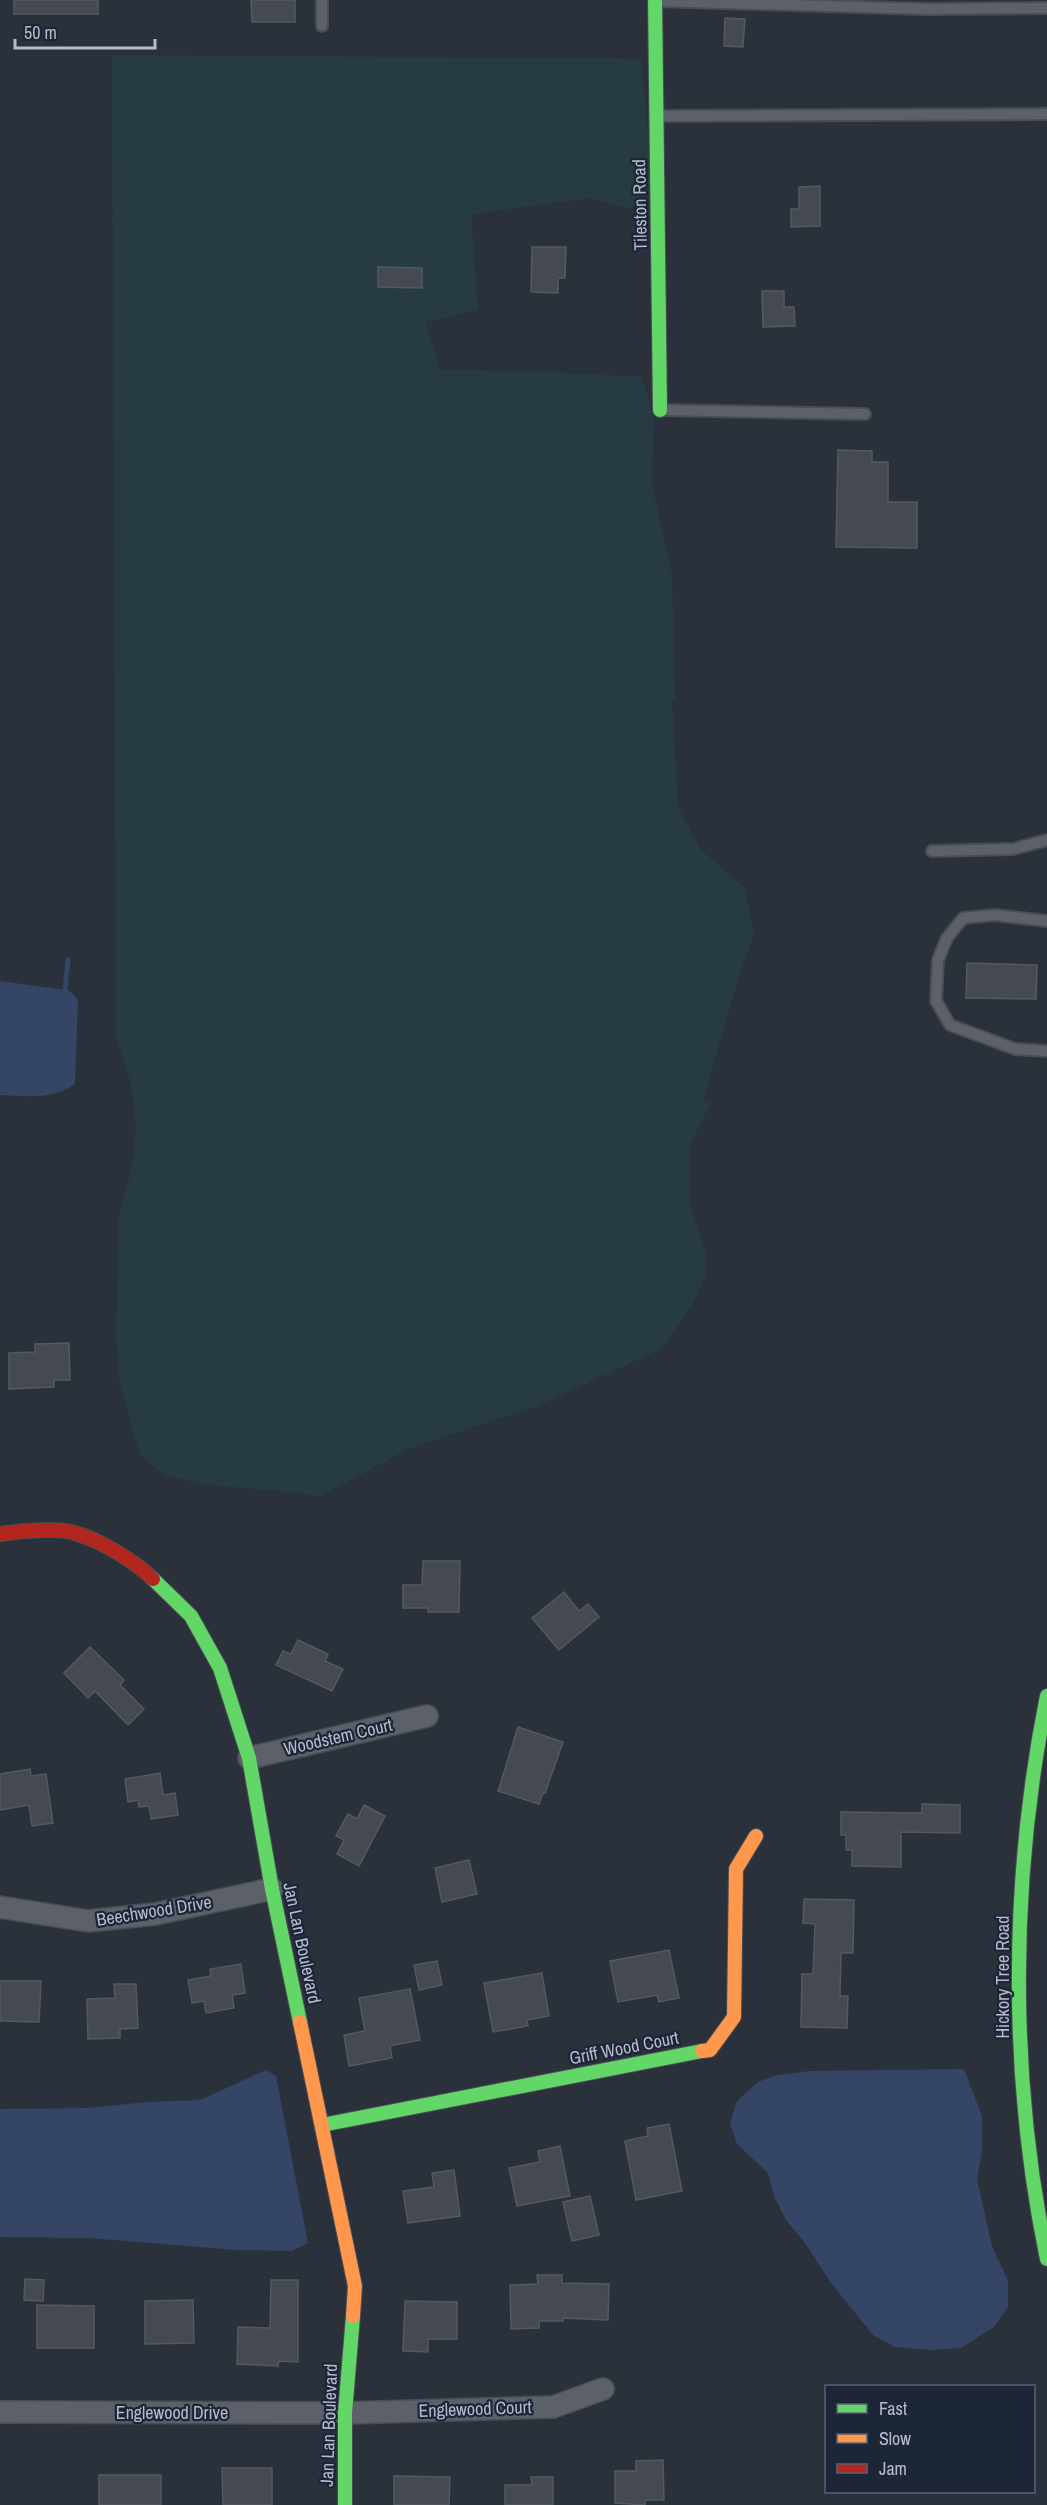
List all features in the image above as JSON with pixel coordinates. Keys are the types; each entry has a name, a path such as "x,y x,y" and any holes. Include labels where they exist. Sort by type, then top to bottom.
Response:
{"street":[{"name":"Tileston Road","path":"655,0 660,410"},
{"name":"Jan Lan Boulevard","path":"0,1534 23,1530 78,1533 139,1566 191,1616 220,1668 249,1758 272,1889 355,2286 345,2413 345,2505"},
{"name":"Hickory Tree Road","path":"1047,1696 1028,1808 1021,1884 1020,1992 1021,2063 1030,2158 1047,2259"},
{"name":"Woodstem Court","path":"249,1758 427,1716"},
{"name":"Griff Wood Court","path":"322,2125 710,2050 734,2017 736,1869 756,1836"},
{"name":"Beechwood Drive","path":"0,1907 88,1921 155,1914 272,1889"},
{"name":"Englewood Court","path":"345,2413 553,2407 603,2389"},
{"name":"Englewood Drive","path":"0,2412 345,2413"}],"lane":[{"path":"322,0 322,26"},
{"path":"655,0 928,9 1047,8"},
{"path":"657,116 1047,114"},
{"path":"660,410 865,414"},
{"path":"932,851 1013,849 1047,840"},
{"path":"1047,921 995,915 963,918 947,938 938,960 936,1001 950,1025 1015,1048 1047,1051"}],"green space":[{"path":"112,55 641,59 653,186 630,209 591,198 471,214 478,310 426,322 440,370 642,377 654,418 652,485 672,575 675,699 672,701 678,807 700,849 745,888 754,934 739,976 703,1100 712,1101 689,1147 689,1201 706,1253 706,1275 695,1299 663,1348 538,1406 408,1449 319,1497 300,1493 200,1484 163,1474 140,1455 119,1380 116,1333 119,1215 119,1218 133,1161 135,1124 130,1080 116,1038"}],"water":[{"path":"0,981 70,991 78,1000 75,1084 58,1093 48,1095 0,1095"},
{"path":"964,2069 982,2116 982,2152 977,2179 992,2246 1008,2281 1008,2307 994,2327 961,2348 930,2350 895,2347 873,2335 831,2283 805,2243 786,2220 774,2196 768,2173 737,2144 730,2123 737,2101 758,2082 777,2075 810,2071"},
{"path":"266,2070 276,2076 308,2243 292,2251 237,2250 88,2238 0,2237 0,2109 88,2108 200,2100"}],"building":[{"path":"14,0 98,0 98,14 14,14"},
{"path":"251,0 295,0 295,22 252,22"},
{"path":"725,18 745,19 743,47 724,46"},
{"path":"820,186 820,226 791,227 791,209 799,209 799,187"},
{"path":"532,247 566,247 565,278 558,278 558,293 531,292"},
{"path":"378,267 422,268 422,288 378,287"},
{"path":"762,291 784,291 784,307 794,307 795,326 763,327"},
{"path":"838,450 872,451 872,462 888,462 888,502 917,502 917,548 836,547"},
{"path":"967,963 1037,965 1036,999 966,998"},
{"path":"69,1343 70,1380 54,1380 54,1387 9,1389 9,1353 35,1352 35,1344"},
{"path":"423,1561 460,1561 459,1612 428,1612 428,1608 403,1608 403,1585 422,1585"},
{"path":"564,1592 579,1611 588,1604 599,1617 559,1650 532,1618"},
{"path":"298,1640 328,1654 325,1661 343,1669 332,1691 276,1665 283,1651 291,1654"},
{"path":"90,1647 124,1680 120,1685 144,1709 128,1725 95,1691 88,1698 64,1673"},
{"path":"518,1727 563,1742 539,1804 498,1791"},
{"path":"30,1769 31,1776 46,1774 53,1823 32,1826 29,1805 0,1810 0,1774"},
{"path":"160,1773 163,1795 175,1793 178,1815 151,1819 149,1806 139,1807 138,1800 128,1802 125,1779"},
{"path":"922,1804 960,1805 960,1833 901,1832 901,1867 852,1866 852,1850 846,1850 846,1835 841,1835 841,1812 922,1813"},
{"path":"364,1805 385,1816 359,1866 337,1854 344,1840 336,1836 348,1814 357,1819"},
{"path":"469,1860 477,1894 442,1902 435,1868"},
{"path":"804,1899 854,1900 853,1953 841,1953 840,1996 848,1996 847,2028 801,2027 802,1974 813,1974 815,1924 803,1923"},
{"path":"669,1950 679,1998 659,2002 657,1995 618,2002 610,1961"},
{"path":"437,1961 442,1985 419,1990 414,1965"},
{"path":"241,1964 245,1993 232,1995 234,2008 206,2013 204,2001 192,2003 188,1980 211,1976 210,1969"},
{"path":"542,1973 549,2016 527,2020 528,2026 493,2032 484,1983"},
{"path":"0,1981 41,1981 39,2022 0,2021"},
{"path":"114,1984 136,1984 138,2028 120,2029 120,2038 88,2039 87,1999 115,1998"},
{"path":"410,1989 420,2040 390,2046 392,2058 349,2066 344,2035 365,2031 359,1998"},
{"path":"669,2124 682,2191 636,2200 625,2141 648,2136 647,2128"},
{"path":"560,2146 570,2196 517,2206 509,2168 540,2162 538,2151"},
{"path":"454,2170 460,2216 408,2223 403,2191 434,2187 432,2173"},
{"path":"590,2196 599,2235 572,2241 563,2202"},
{"path":"537,2275 562,2275 562,2283 609,2284 608,2320 563,2318 563,2321 539,2321 539,2328 511,2329 510,2285 538,2284"},
{"path":"25,2279 44,2280 43,2301 24,2300"},
{"path":"271,2280 298,2280 298,2362 279,2361 278,2366 237,2364 238,2327 270,2328"},
{"path":"193,2300 194,2343 145,2344 145,2301"},
{"path":"405,2301 457,2302 457,2339 428,2339 428,2352 403,2351"},
{"path":"37,2305 94,2306 94,2348 37,2348"},
{"path":"663,2460 664,2500 645,2500 645,2505 615,2503 615,2471 636,2471 636,2461"},
{"path":"222,2468 272,2468 272,2505 223,2505"},
{"path":"99,2475 161,2475 161,2505 99,2505"},
{"path":"394,2476 450,2477 449,2505 394,2505"},
{"path":"531,2477 553,2477 553,2505 505,2505 505,2485 532,2485"}],"waterway":[{"path":"65,990 68,960"}],"traffic: fast":[{"path":"655,0 660,410"},
{"path":"153,1579 191,1616 220,1668 249,1758 272,1889 300,2022"},
{"path":"1047,1696 1026,1835 1019,1978 1026,2120 1047,2259"},
{"path":"322,2125 702,2051"},
{"path":"345,2505 345,2413 353,2316"}],"traffic: slow":[{"path":"702,2051 710,2050 734,2017 736,1869 756,1836"},
{"path":"300,2022 355,2286 353,2316"}],"traffic: jam":[{"path":"0,1534 50,1530 78,1534 118,1553 153,1579"}]}
